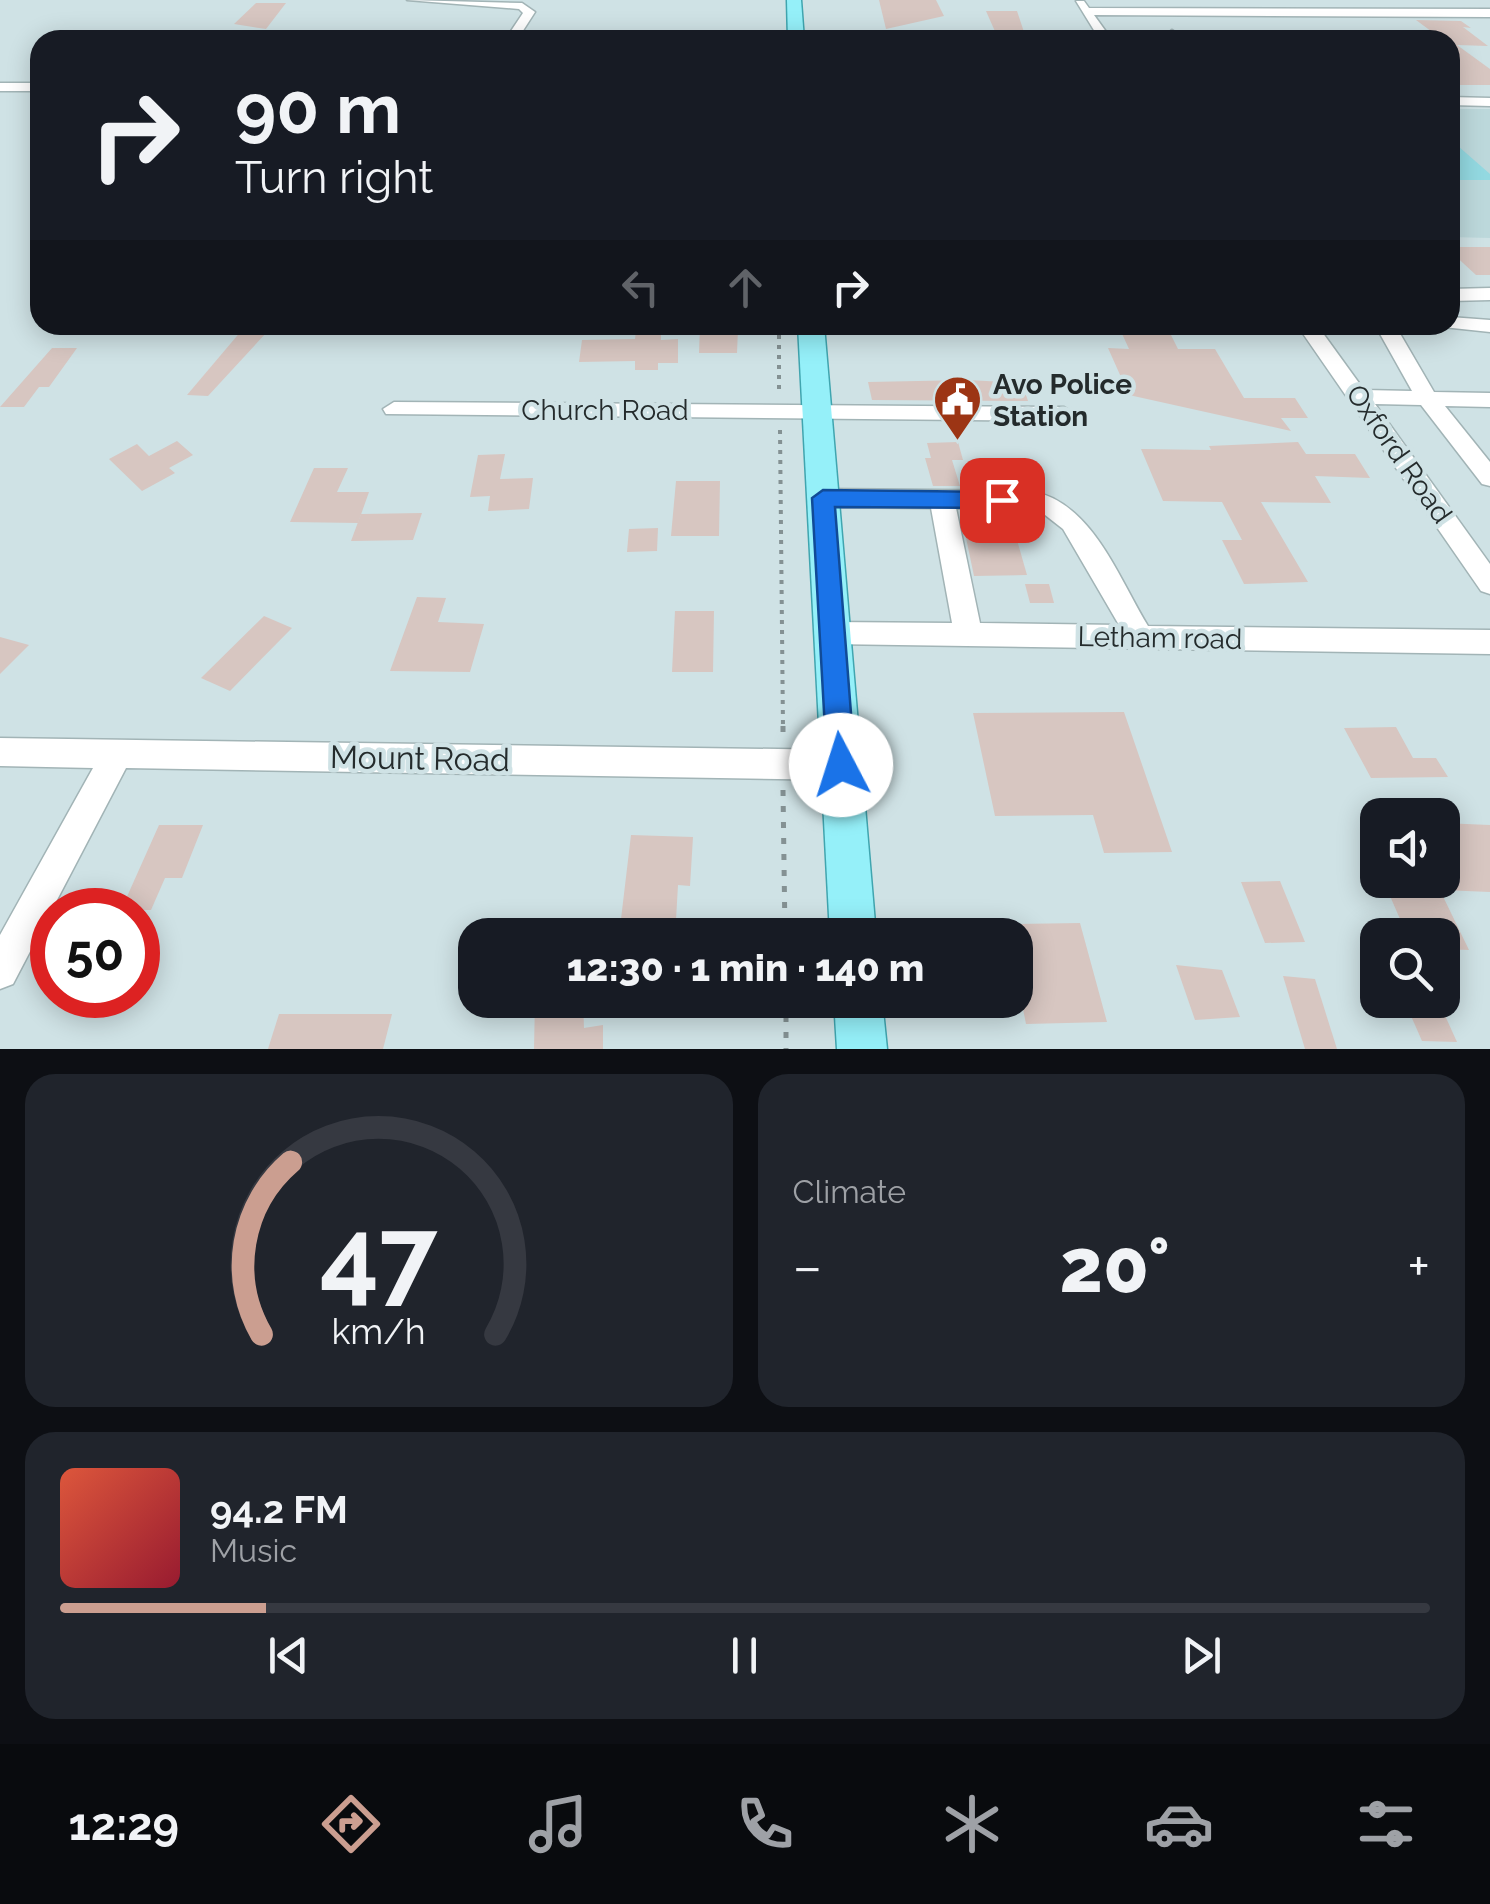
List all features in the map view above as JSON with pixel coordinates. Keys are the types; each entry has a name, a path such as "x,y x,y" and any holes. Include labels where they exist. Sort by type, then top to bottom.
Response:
{"main road":[{"path":"794,0 796,30"},
{"path":"812,335 852,918"},
{"path":"859,1018 862,1049"}],"street":[{"path":"413,0 522,6 529,12 517,30"},
{"path":"1082,5 1490,13"},
{"path":"1082,5 1099,30"},
{"path":"0,87 30,87"},
{"path":"1460,101 1490,102"},
{"path":"1460,295 1490,294"},
{"path":"1460,323 1490,326"},
{"name":"Oxford Road","path":"1315,335 1490,584"},
{"path":"1391,335 1428,400 1490,478"},
{"path":"1358,397 1490,400"},
{"name":"Church Road","path":"394,409 1064,414"},
{"path":"823,498 1031,500 1064,512 1140,637"},
{"path":"942,499 968,635"},
{"name":"Letham road","path":"830,633 1490,642"},
{"name":"Mount Road","path":"0,752 841,765"},
{"path":"0,972 117,754"}],"path":[{"path":"778,335 785,918"},
{"path":"786,1018 786,1049"}],"shaded area":[{"path":"1460,109 1490,109 1490,238 1460,237"},
{"path":"1460,148 1490,174 1490,180 1460,180"}],"building":[{"path":"879,0 936,0 944,16 886,29"},
{"path":"256,3 286,3 266,29 234,24"},
{"path":"986,11 1017,11 1023,30 994,30"},
{"path":"1416,20 1461,21 1471,28 1463,27 1488,46 1460,45 1460,30 1430,30"},
{"path":"1460,47 1490,69 1490,85 1460,85"},
{"path":"1460,247 1490,247 1490,275 1476,275 1460,260"},
{"path":"238,335 264,335 208,396 187,395"},
{"path":"636,335 661,335 661,340 678,339 678,363 658,363 658,370 635,370 635,361 579,362 582,340 635,339"},
{"path":"700,335 738,335 737,353 699,353"},
{"path":"1123,335 1171,335 1178,349 1215,349 1244,398 1295,398 1308,418 1281,418 1291,431 1129,395 1108,348 1129,349"},
{"path":"52,348 77,348 49,387 39,387 24,407 0,407"},
{"path":"868,382 1022,383 1028,401 872,400"},
{"path":"177,441 193,455 169,468 175,473 142,491 109,459 137,444 149,456"},
{"path":"958,442 963,460 952,460 960,486 933,486 925,458 931,458 927,443"},
{"path":"1298,442 1306,454 1355,454 1370,478 1315,476 1331,503 1261,502 1308,582 1244,584 1222,540 1242,540 1222,502 1163,501 1141,449 1211,450 1209,446"},
{"path":"505,454 500,479 533,478 529,509 488,511 490,496 470,497 478,455"},
{"path":"314,468 348,468 337,492 369,492 358,523 290,522"},
{"path":"676,481 720,481 719,536 671,536"},
{"path":"422,513 413,540 351,541 361,514"},
{"path":"658,528 657,551 627,552 629,529"},
{"path":"965,533 1015,533 1027,575 974,576"},
{"path":"1025,584 1049,584 1054,603 1030,603"},
{"path":"417,597 446,598 438,622 484,624 470,672 390,671"},
{"path":"675,611 714,611 713,672 672,672"},
{"path":"264,616 292,628 230,691 201,678"},
{"path":"0,637 29,645 0,674"},
{"path":"1124,712 1172,852 1104,853 1093,815 995,816 973,713"},
{"path":"1396,727 1413,758 1436,758 1448,777 1371,778 1344,728"},
{"path":"1460,824 1490,825 1490,892 1460,891"},
{"path":"159,825 203,825 182,878 165,878 160,889 131,888"},
{"path":"631,835 693,837 690,886 678,885 676,918 621,918"},
{"path":"1280,881 1305,942 1265,943 1241,882"},
{"path":"1391,898 1444,898 1453,918 1400,918"},
{"path":"1080,923 1107,1022 1026,1024 1025,1018 1033,1018 1033,924"},
{"path":"1460,931 1469,950 1460,950"},
{"path":"1176,965 1222,970 1240,1017 1195,1020"},
{"path":"1283,976 1315,979 1337,1049 1305,1049"},
{"path":"279,1014 392,1014 383,1049 268,1049"},
{"path":"535,1018 584,1018 584,1028 603,1025 603,1049 534,1049"},
{"path":"1412,1018 1446,1018 1457,1042 1422,1041"}],"place":[{"name":"Avo Police Station","path":"958,442"}],"route":[{"path":"841,765 823,498 1002,500"}]}
